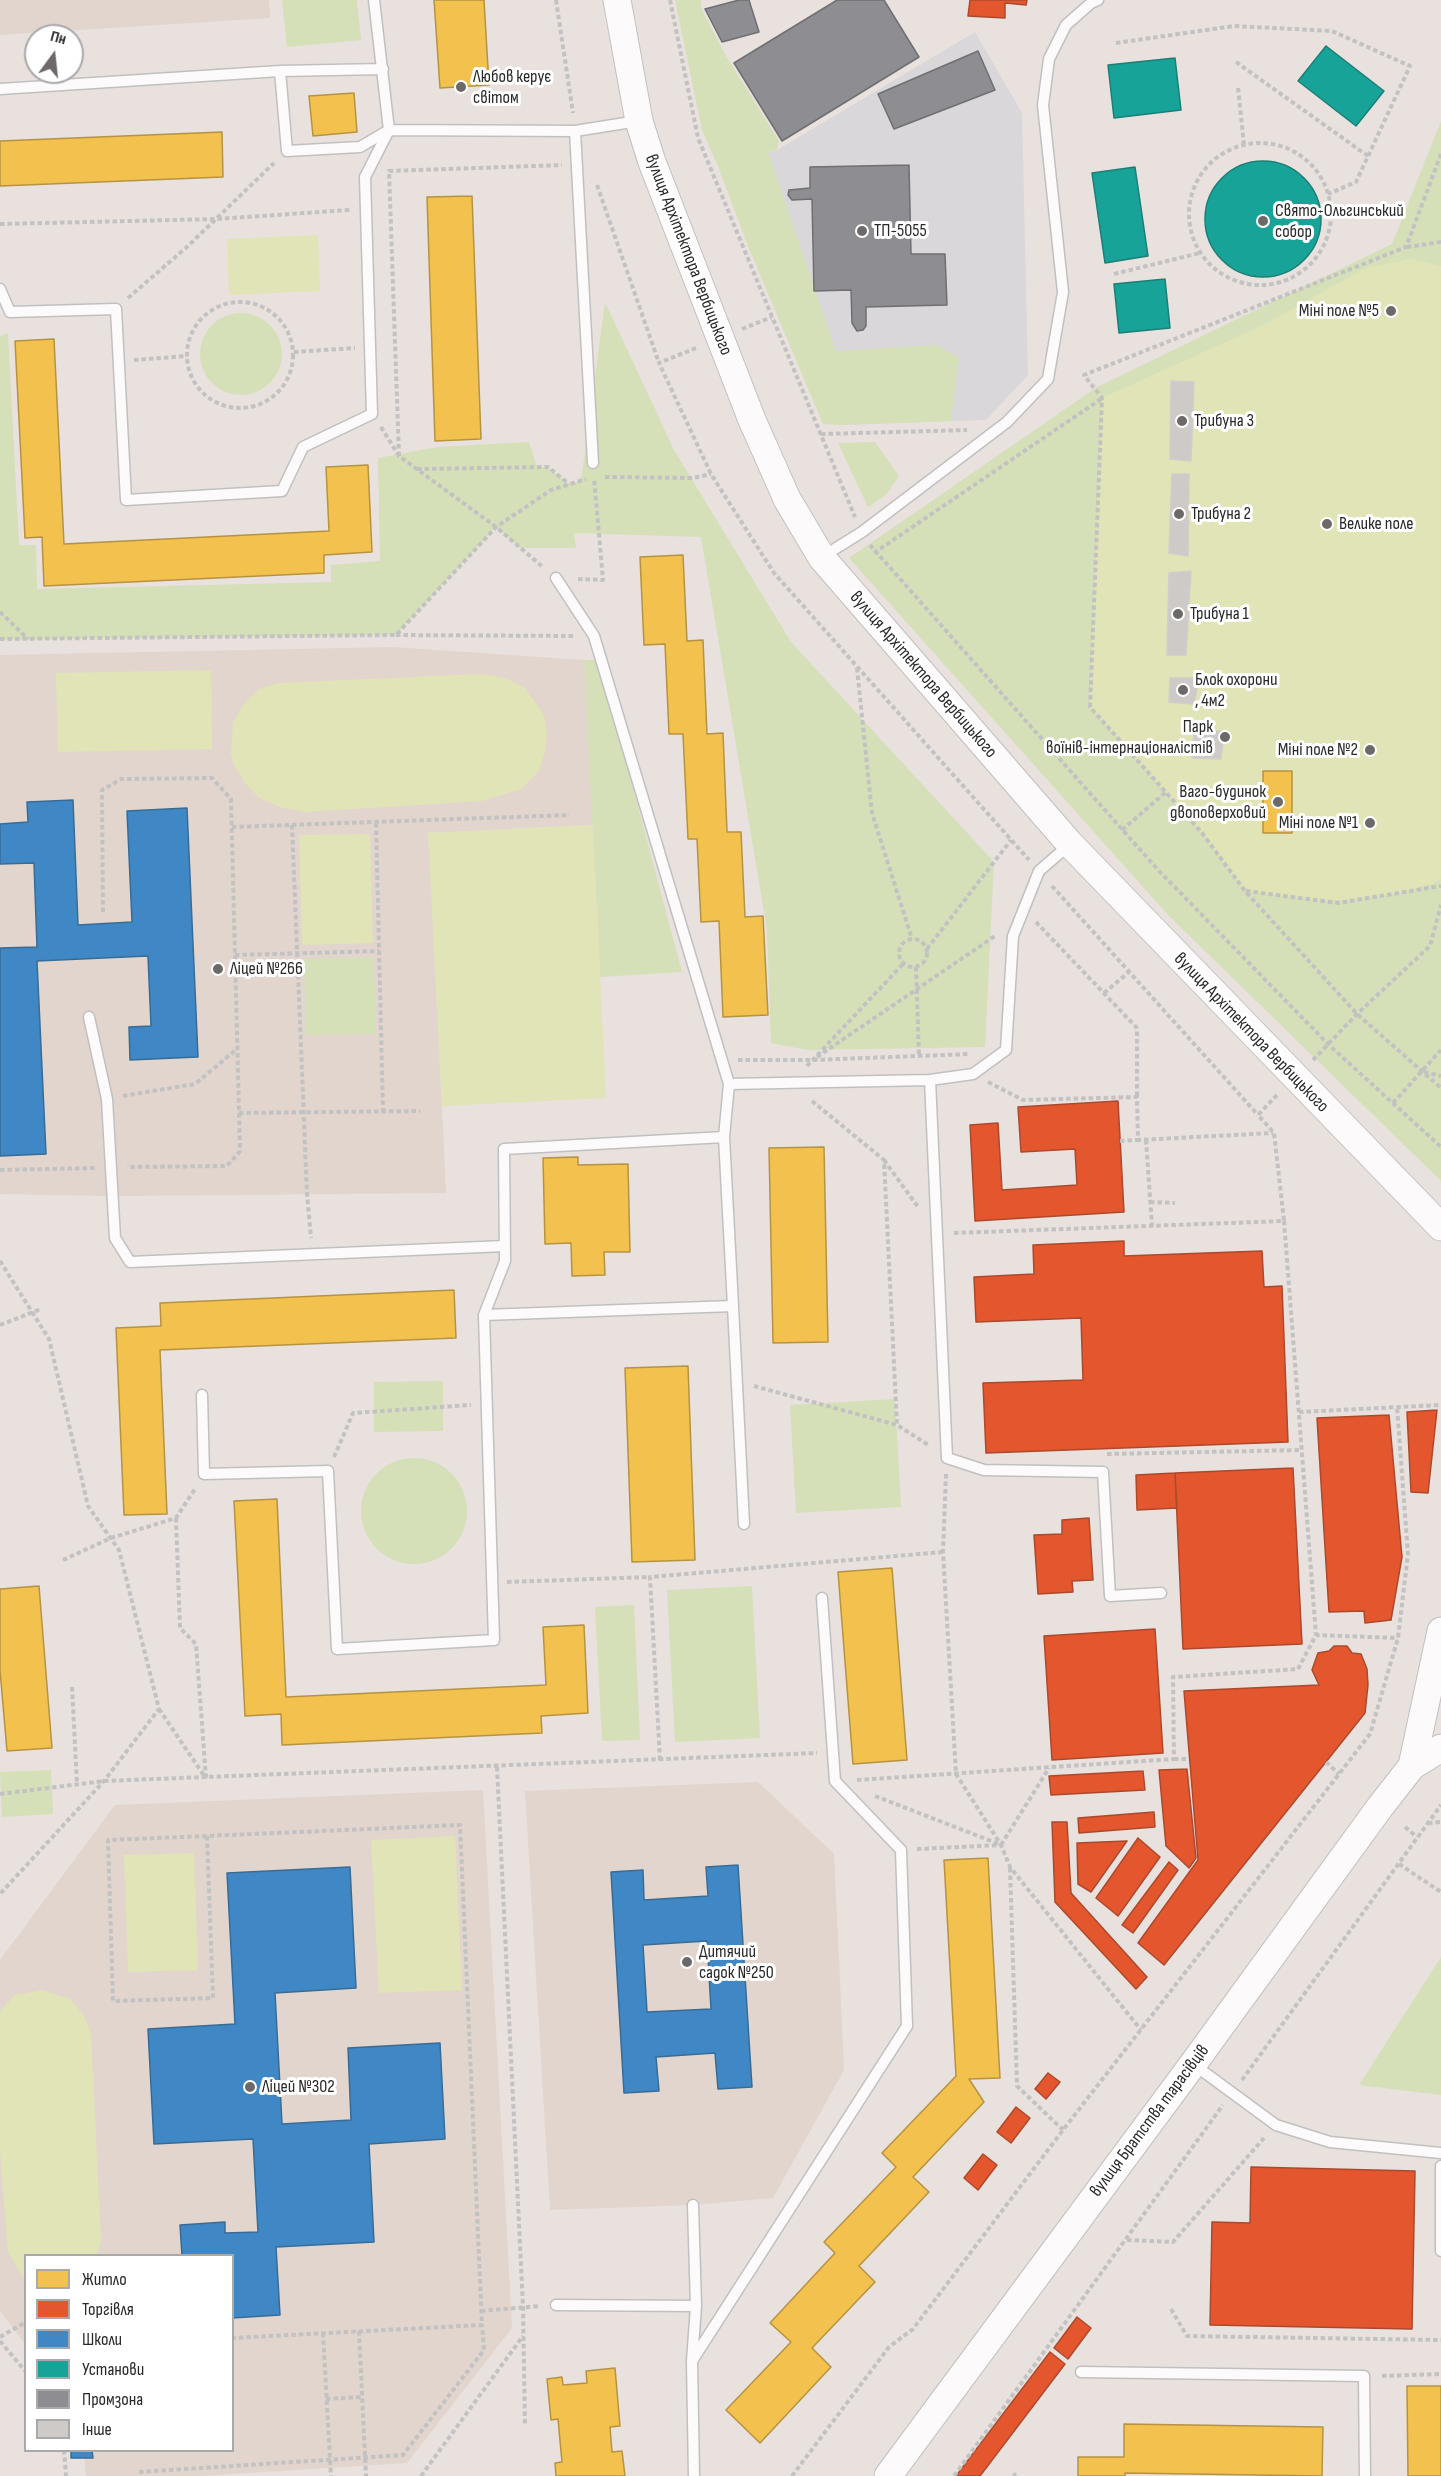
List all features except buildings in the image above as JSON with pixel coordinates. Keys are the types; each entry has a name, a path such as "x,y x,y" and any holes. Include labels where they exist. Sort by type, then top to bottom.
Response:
{"street":[{"name":"вулиця Архітектора Вербицького","path":"617,0 639,121 652,162 752,420 787,499 822,558 1070,844 1440,1232"},
{"name":"вулиця Братства тарасівців","path":"1412,1766 1441,1631"},
{"name":"вулиця Братства тарасівців","path":"888,2476 1412,1766 1441,1749"}],"lane":[{"path":"0,289 10,312 116,309 126,500 282,491 303,447 372,414 365,177 389,130 374,0"},
{"path":"822,558 862,532 1006,422 1048,379 1063,292 1043,105 1049,59 1066,25 1091,3 1098,0"},
{"path":"0,89 280,71 383,69"},
{"path":"280,71 287,151 360,147 389,130 575,131 639,121"},
{"path":"575,131 594,463"},
{"path":"556,578 594,636 729,1084 724,1137 744,1524"},
{"path":"729,1084 930,1080 973,1074 1006,1050 1013,936 1039,871 1070,844"},
{"path":"89,1017 107,1099 115,1238 130,1262 505,1246"},
{"path":"930,1080 947,1458 984,1470 1103,1472 1110,1596 1161,1593"},
{"path":"202,1395 204,1474 328,1471 337,1649 494,1640 484,1315 505,1261 504,1149 724,1137"},
{"path":"484,1315 733,1306"},
{"path":"692,2361 907,2026 901,1850 835,1781 831,1752 822,1598"},
{"path":"1193,2064 1276,2125 1330,2142 1441,2153"},
{"path":"1441,2166 1441,2251"},
{"path":"693,2205 696,2306 692,2361 694,2476"},
{"path":"556,2305 696,2306"},
{"path":"1081,2372 1364,2376 1365,2476"}],"path":[{"path":"556,0 575,131"},
{"path":"670,0 698,138 862,532 874,553 1159,871 1329,1045 1441,1147"},
{"path":"1116,43 1234,26 1332,31 1410,66 1356,182 1328,194"},
{"path":"1236,62 1368,156"},
{"path":"1238,88 1244,145"},
{"path":"1258,143 1281,146 1302,156 1318,173 1328,194 1332,218 1326,241 1314,262 1295,277 1272,285 1248,285 1225,277 1206,262 1193,242 1188,219 1190,196 1200,175 1215,158 1235,147 1258,143"},
{"path":"116,309 287,151"},
{"path":"1406,247 1441,154"},
{"path":"399,456 389,171 589,163 658,363"},
{"path":"0,224 216,219 366,209"},
{"path":"1441,242 1406,247 1084,375 1102,398 1090,707 1202,833 1245,891 1357,1014 1441,1088"},
{"path":"1114,274 1200,253"},
{"path":"248,302 265,308 280,319 290,334 294,352 292,369 285,384 273,396 258,405 242,408 225,406 210,399 194,379 187,356 190,338 199,321 213,310 230,303 248,302"},
{"path":"294,352 371,347"},
{"path":"119,361 187,356"},
{"path":"874,553 1102,398"},
{"path":"372,414 399,456 496,527 556,578 603,580 594,463"},
{"path":"821,434 974,429"},
{"path":"417,469 548,467 569,484"},
{"path":"396,635 496,527 551,490 594,476 693,478 711,474"},
{"path":"0,612 29,639"},
{"path":"0,639 396,635 594,636"},
{"path":"857,666 872,813 912,939"},
{"path":"0,1170 227,1166 240,1151 231,799 212,778 121,779 102,790 103,912"},
{"path":"1122,830 1166,792"},
{"path":"232,828 570,815"},
{"path":"376,822 383,1112"},
{"path":"292,825 304,1114 313,1254"},
{"path":"927,949 1011,840"},
{"path":"1025,870 1030,861"},
{"path":"1245,891 1338,903 1441,886"},
{"path":"1174,1759 1173,1677 1298,1669 1316,1635 1284,1221 1274,1133 1258,1114 1329,1045 1357,1014 1430,946 1441,905"},
{"path":"1024,909 1137,1028 1138,1140"},
{"path":"812,1060 917,991 999,933 997,943"},
{"path":"912,939 921,941 927,949 927,958 924,963 916,967 903,964 899,951 904,942 912,939"},
{"path":"235,955 379,951"},
{"path":"903,964 790,1083 884,1160 936,1233 1284,1221"},
{"path":"916,967 919,1056"},
{"path":"1104,993 1130,972"},
{"path":"107,1099 195,1083 238,1048"},
{"path":"1393,1103 1441,1050"},
{"path":"721,1060 812,1060 975,1054"},
{"path":"1422,1071 1441,1076"},
{"path":"973,1074 1023,1100 1137,1096"},
{"path":"239,1113 304,1114 420,1110"},
{"path":"1120,1141 1274,1133"},
{"path":"1146,1140 1152,1226"},
{"path":"884,1160 897,1425"},
{"path":"1150,1202 1175,1203"},
{"path":"0,1261 49,1339 88,1506 119,1550 159,1709 206,1778"},
{"path":"0,1325 41,1309"},
{"path":"736,1381 897,1425 947,1458 943,1552 956,1774 1001,1845 1010,1867 1141,2030"},
{"path":"328,1471 352,1413 486,1404"},
{"path":"1299,1412 1439,1406"},
{"path":"792,2476 889,2347 913,2329 1063,2130 1370,1734 1398,1638 1407,1554 1397,1407"},
{"path":"1101,1455 1302,1450"},
{"path":"204,1474 176,1518 180,1628 196,1644 206,1778"},
{"path":"63,1560 111,1538 176,1518"},
{"path":"492,1583 650,1577 943,1552"},
{"path":"650,1577 660,1760"},
{"path":"1316,1635 1398,1638"},
{"path":"72,1687 77,1785"},
{"path":"0,1894 104,1781 159,1709"},
{"path":"0,1794 104,1781 831,1752"},
{"path":"835,1781 1189,1759"},
{"path":"1326,1762 1339,1774"},
{"path":"498,1767 523,2307 525,2425"},
{"path":"1001,1845 1049,1768"},
{"path":"835,1781 1001,1845"},
{"path":"954,2476 1441,1805"},
{"path":"1428,1822 1441,1822"},
{"path":"139,2472 403,2456 484,2350 460,1825 108,1840 113,2001 213,1998 207,1836"},
{"path":"1405,1827 1417,1837"},
{"path":"901,1850 1001,1845"},
{"path":"1399,1864 1441,1892"},
{"path":"1010,1867 1017,2086 1063,2130"},
{"path":"1126,2240 1173,2242 1276,2125"},
{"path":"481,2311 556,2305"},
{"path":"1172,2308 1187,2336 1441,2340"},
{"path":"24,2323 0,2338 24,2369"},
{"path":"234,2338 482,2325"},
{"path":"359,2331 366,2476"},
{"path":"323,2333 331,2476"},
{"path":"421,2476 524,2336"},
{"path":"1364,2376 1441,2374"},
{"path":"326,2399 362,2397"},
{"path":"64,2452 66,2476"}],"shaded area":[{"path":"0,0 269,0 270,18 84,30 84,24 24,24 24,33 0,35"},
{"path":"975,32 1022,113 1028,375 986,420 842,425 744,159 777,150"},
{"name":"Ліцей №266","path":"392,647 584,660 593,825 429,833 446,1193 112,1196 0,1194 0,655"},
{"name":"Дитячий садок №250","path":"758,1782 834,1854 844,2070 773,2198 693,2205 550,2210 525,1791"},
{"name":"Ліцей №302","path":"483,1790 512,2328 407,2463 200,2476 86,2476 84,2452 234,2452 234,2254 24,2254 24,2343 0,2311 0,1960 115,1805"}],"green space":[{"path":"282,0 357,0 361,40 287,47"},
{"path":"675,0 701,0 702,10 726,56 779,141 777,150 768,152 836,351 937,345 959,358 951,421 823,424 702,130"},
{"name":"Парк воїнів-інтернаціоналістів","path":"1441,121 1441,1181 1169,916 849,558 1097,387 1392,244"},
{"path":"318,235 320,291 229,295 227,239"},
{"name":"Парк воїнів-інтернаціоналістів","path":"1411,259 1441,266 1441,878 1434,883 1400,893 1360,899 1324,901 1245,891 1202,833 1090,707 1102,398 1261,326 1366,268"},
{"path":"605,302 674,450 791,642 994,862 985,1047 807,1050 771,1043 767,930 701,537 574,533 576,548 520,548 496,527 396,635 0,640 0,336 8,333 19,545 36,545 37,589 331,582 331,565 380,561 378,458 437,447 529,442 537,467 548,467 569,484 581,481"},
{"path":"241,313 257,316 270,325 279,338 282,354 279,370 270,383 257,392 241,395 225,392 212,383 203,370 200,354 203,338 212,325 225,316"},
{"path":"875,442 899,476 886,495 868,507 838,443"},
{"path":"584,660 599,660 682,972 600,977"},
{"path":"211,670 212,749 58,752 56,673"},
{"path":"481,674 506,678 525,688 544,715 547,733 545,752 539,771 521,789 482,801 304,812 280,807 258,797 245,783 234,765 231,754 233,722 244,704 259,689 278,683"},
{"path":"593,825 606,1098 442,1106 428,833"},
{"path":"370,834 373,943 302,945 299,835"},
{"path":"374,957 376,1034 306,1035 304,959"},
{"path":"443,1381 443,1431 374,1432 374,1382"},
{"path":"895,1399 901,1507 796,1513 790,1405"},
{"path":"414,1458 434,1462 451,1474 463,1491 467,1511 463,1531 451,1548 434,1560 414,1564 394,1560 377,1548 365,1531 361,1511 365,1491 377,1474 394,1462"},
{"path":"752,1586 760,1738 675,1742 667,1590"},
{"path":"634,1605 640,1740 602,1741 595,1607"},
{"path":"51,1770 53,1814 2,1817 0,1772"},
{"path":"455,1836 462,1990 379,1993 371,1840"},
{"path":"194,1853 198,1970 128,1972 124,1855"},
{"path":"1441,1957 1441,2095 1359,2085"},
{"path":"42,1990 70,1999 83,2014 91,2033 101,2240 97,2254 24,2254 24,2279 8,2252 0,2151 0,2011 15,1995"}],"place":[{"name":"Любов керує світом","path":"461,87"},
{"name":"Свято-Ольгинський собор","path":"1263,221"},
{"name":"ТП-5055","path":"862,231"},
{"name":"Міні поле №5","path":"1391,311"},
{"name":"Трибуна 3","path":"1182,421"},
{"name":"Трибуна 2","path":"1179,514"},
{"name":"Велике поле","path":"1327,524"},
{"name":"Трибуна 1","path":"1178,614"},
{"name":"Блок охорони , 4м2","path":"1183,690"},
{"name":"Парк воїнів-інтернаціоналістів","path":"1225,737"},
{"name":"Міні поле №2","path":"1370,750"},
{"name":"Ваго-будинок двоповерховий","path":"1278,802"},
{"name":"Міні поле №1","path":"1370,823"},
{"name":"Ліцей №266","path":"218,969"},
{"name":"Дитячий садок №250","path":"687,1962"},
{"name":"Ліцей №302","path":"250,2087"}]}
